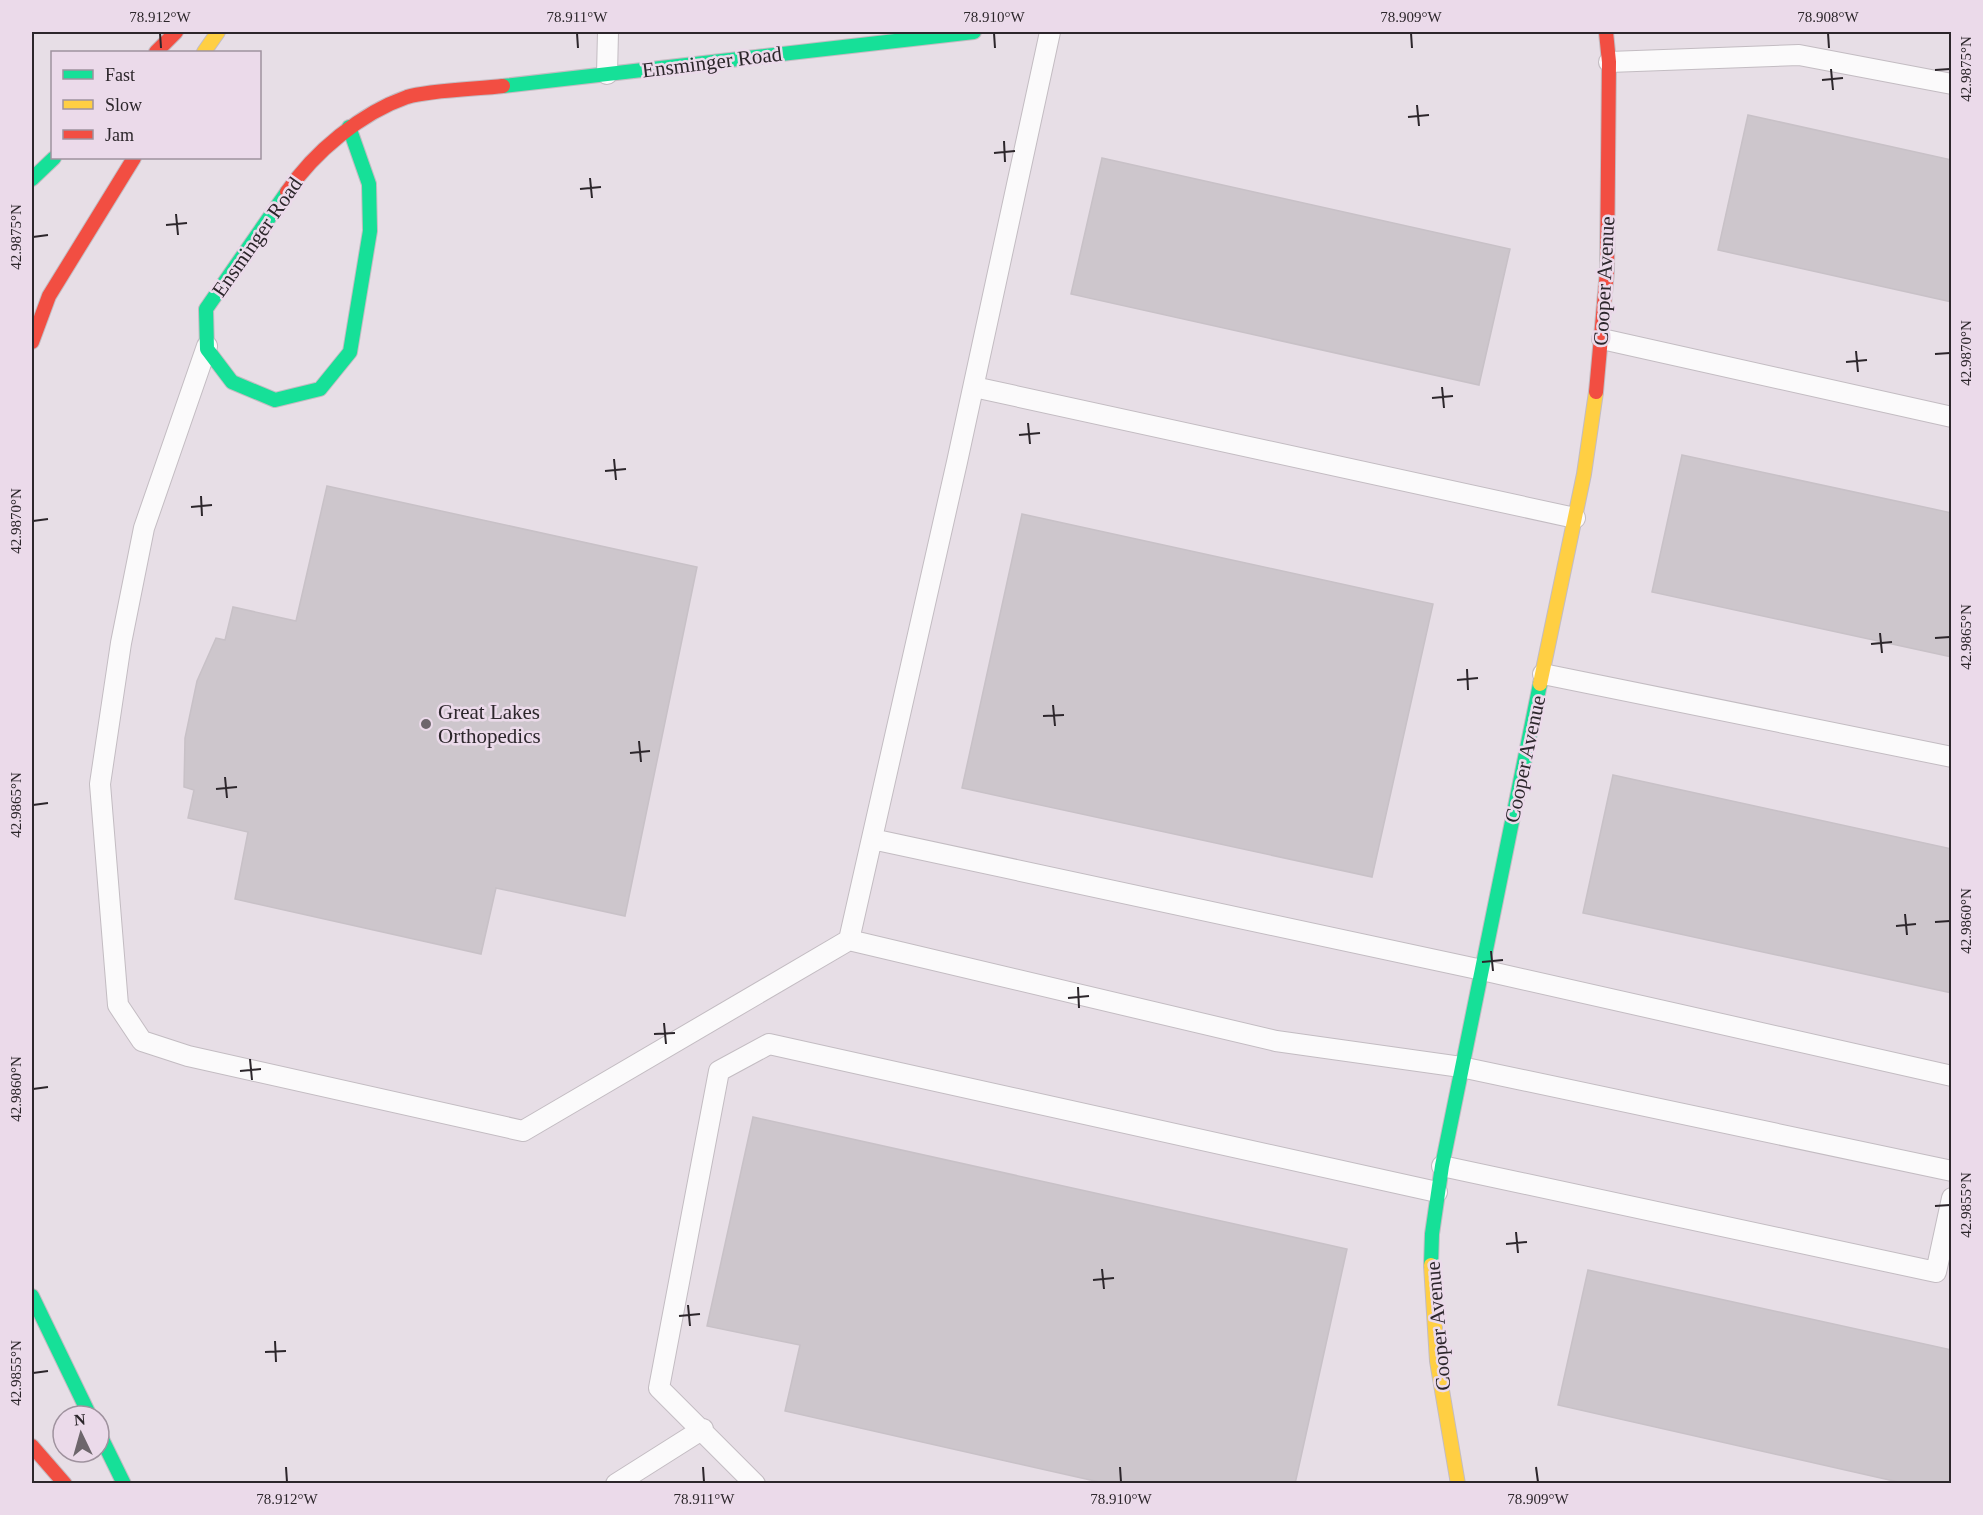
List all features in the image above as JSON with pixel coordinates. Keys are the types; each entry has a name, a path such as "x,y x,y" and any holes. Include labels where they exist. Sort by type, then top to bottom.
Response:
{"main road":[{"path":"157,51 176,32"},
{"path":"205,51 218,32"},
{"name":"Ensminger Road","path":"207,346 206,309 300,173 349,127 408,97 974,32"},
{"name":"Cooper Avenue","path":"1458,1484 1437,1360 1430,1278 1437,1192 1586,463 1602,339 1607,271 1609,62 1606,32"},
{"path":"207,346 232,382 275,400 320,389 350,352 370,231 369,184 349,127"},
{"path":"32,179 53,159"},
{"path":"32,342 49,296 133,159"},
{"path":"32,1296 84,1404"},
{"path":"32,1446 65,1484"},
{"path":"111,1457 124,1484"}],"lane":[{"path":"607,74 608,32"},
{"path":"849,940 974,387 1050,32"},
{"path":"1609,62 1799,55 1952,84"},
{"path":"1602,339 1952,417"},
{"path":"207,346 144,528 121,643 100,784 118,1005 142,1041 188,1056 523,1131 849,940 1276,1041 1461,1066 1952,1171"},
{"path":"974,387 1575,518"},
{"path":"1543,674 1952,757"},
{"path":"872,839 1482,970 1952,1077"},
{"path":"754,1484 703,1429 658,1388 719,1071 769,1044 1437,1192"},
{"path":"1442,1167 1936,1272 1952,1198"},
{"path":"616,1484 703,1429"}],"building":[{"path":"1748,115 1952,160 1952,302 1718,250"},
{"path":"1102,158 1510,249 1479,385 1071,294"},
{"path":"1682,455 1952,513 1952,657 1652,592"},
{"name":"Great Lakes Orthopedics","path":"327,486 697,567 625,916 496,888 481,954 235,899 248,832 188,818 194,790 184,787 185,738 197,681 216,638 225,640 233,607 296,621"},
{"path":"1022,514 1433,604 1372,877 962,788"},
{"path":"1613,775 1952,849 1952,993 1583,913"},
{"path":"753,1117 1347,1249 1295,1484 1108,1484 785,1411 800,1345 707,1326"},
{"path":"1588,1270 1952,1350 1952,1484 1907,1484 1558,1405"}],"traffic: fast":[{"path":"503,86 974,32"},
{"path":"287,192 206,309 207,349 232,382 275,400 320,389 350,352 370,231 369,184 349,127"},
{"path":"32,179 53,159"},
{"path":"1431,1265 1432,1234 1442,1166 1540,684"},
{"path":"32,1296 84,1404"},
{"path":"111,1457 124,1484"}],"traffic: slow":[{"path":"205,51 218,32"},
{"path":"1540,684 1584,474 1596,392"},
{"path":"1431,1265 1437,1361 1458,1484"}],"traffic: jam":[{"path":"157,51 176,32"},
{"path":"1596,392 1607,271 1609,62 1606,32"},
{"path":"287,192 311,163 340,136 390,104 407,97 428,93 503,86"},
{"path":"32,342 49,296 133,159"},
{"path":"32,1446 65,1484"}],"place":[{"name":"Great Lakes Orthopedics","path":"426,724"}]}
